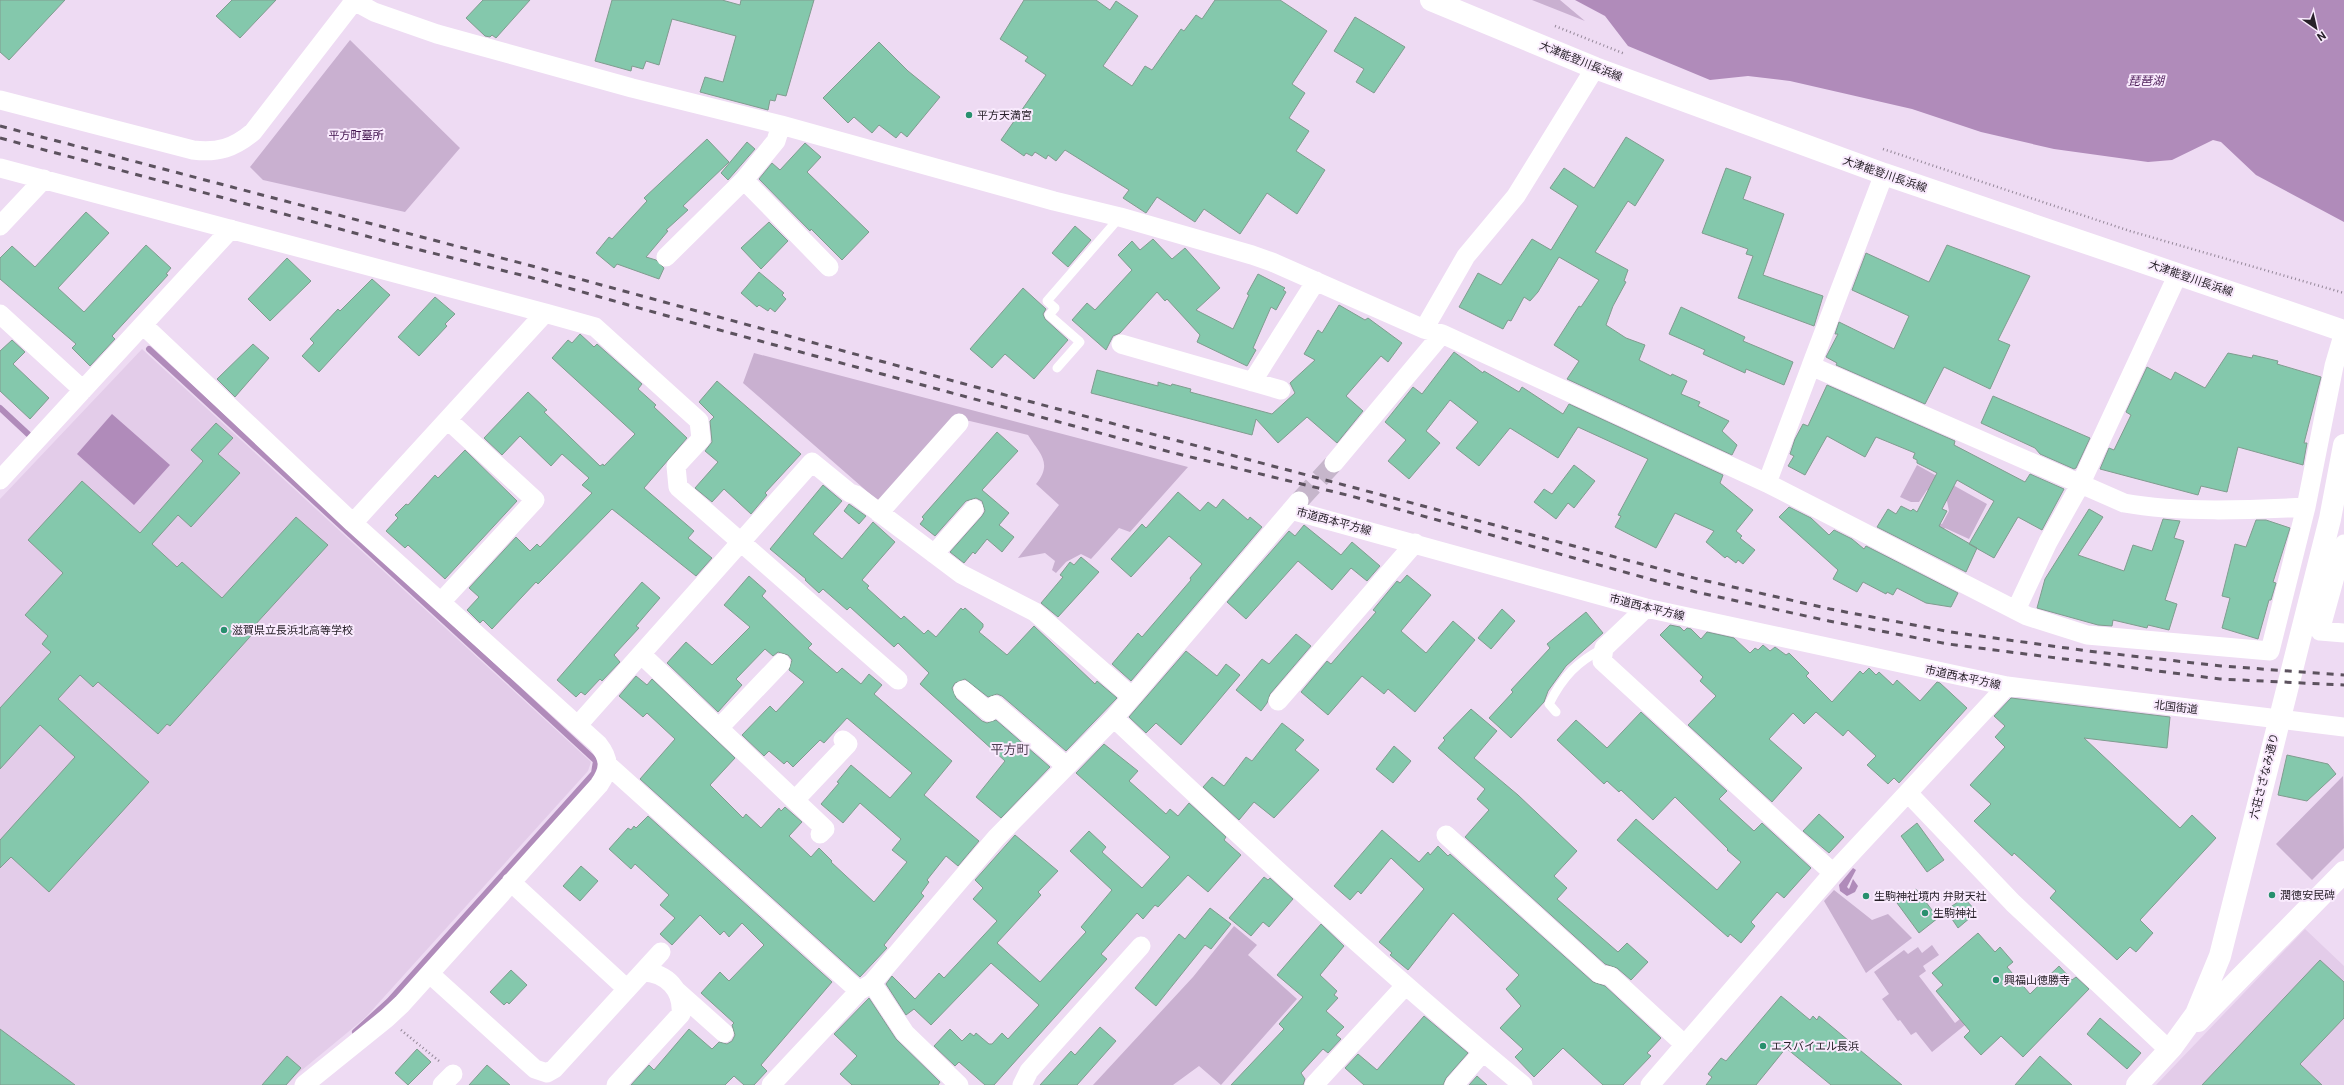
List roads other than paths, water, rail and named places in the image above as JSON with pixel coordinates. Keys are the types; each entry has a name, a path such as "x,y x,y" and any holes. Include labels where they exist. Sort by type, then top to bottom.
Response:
{"main road":[{"name":"大津能登川長浜線","path":"1431,0 1595,68 1884,174 2344,331"},
{"name":"六荘さざなみ通り","path":"2137,1085 2170,1049 2196,1014 2220,956 2337,519 2344,445"},
{"path":"2170,1049 2344,872"}],"street":[{"path":"0,100 193,150 209,152 226,150 241,143 253,132 354,0 387,17 437,34 632,88 781,125 1054,201 1120,217 1252,255 1433,332 1767,483 2027,616 2088,635 2270,651 2306,507 2334,366 2344,331"},
{"path":"1334,463 1433,332 1466,256 1516,196 1595,68"},
{"path":"666,257 744,180 776,141 781,125"},
{"path":"0,168 595,327 699,421 701,438 676,466 678,486 898,680"},
{"path":"1767,483 1884,174"},
{"path":"0,226 44,179"},
{"path":"744,180 828,267"},
{"path":"0,480 232,229"},
{"path":"2016,610 2048,542 2080,485 2178,274"},
{"path":"1252,382 1316,281"},
{"path":"353,524 449,421 545,313"},
{"path":"0,314 83,390"},
{"path":"143,325 353,524 578,725 601,748 607,758 608,765 599,785 430,974 387,1018 304,1085"},
{"path":"1120,344 1281,390"},
{"path":"1811,366 2124,503 2149,507 2273,509 2306,507"},
{"path":"441,602 535,500 449,421"},
{"path":"879,513 959,423"},
{"path":"578,725 642,655 812,462 850,494 856,494 961,574 1035,612 1131,696 1114,718 996,838 865,987 771,1085"},
{"name":"市道西本平方線","path":"1131,696 1296,505 1415,543 1646,608 2007,686"},
{"path":"934,554 974,509"},
{"path":"1278,700 1415,543"},
{"path":"2344,544 2320,631 2344,633"},
{"path":"1646,608 1604,648 1602,661 1833,873"},
{"path":"642,655 825,829 820,834"},
{"path":"719,728 781,663"},
{"path":"1650,1085 1833,873 2007,686"},
{"name":"北国街道","path":"2007,686 2344,727"},
{"path":"963,690 989,712 995,705 1066,766"},
{"path":"1114,718 1307,899 1405,986 1523,1085"},
{"path":"795,800 848,744 843,740"},
{"path":"608,765 865,987 905,1033 959,1085"},
{"path":"1908,793 2014,903 2170,1049"},
{"path":"1446,835 1600,974 1610,976 1685,1045"},
{"path":"511,882 627,989"},
{"path":"1022,1085 1028,1071 1141,946"},
{"path":"430,974 535,1069 542,1073 554,1068 661,952"},
{"path":"643,972 660,975 670,982 677,991 724,1033"},
{"path":"1314,1085 1405,986"},
{"path":"617,1085 681,1014 681,1002 677,991"},
{"path":"1454,1085 1483,1052"}],"lane":[{"path":"1057,368 1080,342 1049,315 1055,308 1047,301 1120,217"},
{"path":"1556,712 1549,704 1560,683 1583,659 1604,648"}],"water":[{"name":"琵琶湖","path":"1575,0 2344,0 2344,222 2256,175 2221,142 2213,140 2172,160 2148,162 2054,149 1981,132 1912,109 1790,81 1748,76 1710,80 1628,46 1605,16"},
{"path":"112,414 170,465 134,505 77,454"},
{"path":"1853,868 1856,870 1847,887 1849,889 1853,879 1858,886 1855,892 1847,896 1840,891 1839,885"}],"waterway":[{"path":"149,349 596,761 594,773 389,1001 355,1032"},
{"path":"0,408 28,434"}],"tunnel":[{"path":"1300,500 1334,463"}],"railway":[{"path":"0,126 532,266 994,392 1698,579 1830,609 1951,632 2088,651 2221,666 2344,675"},
{"path":"0,138 392,243 529,277 1170,452 1351,496 1696,592 1829,621 1948,644 2220,679 2344,685"}],"place":[{"name":"平方天満宮","path":"969,115"},
{"name":"滋賀県立長浜北高等学校","path":"224,630"},
{"name":"潤徳安民碑","path":"2272,895"},
{"name":"生駒神社境内 弁財天社","path":"1866,896"},
{"name":"生駒神社","path":"1925,913"},
{"name":"興福山徳勝寺","path":"1996,980"},
{"name":"エスバイエル長浜","path":"1763,1046"}],"district":[{"name":"平方町","path":"1010,749"}],"park label":[{"name":"平方町墓所","path":"356,135"}]}
